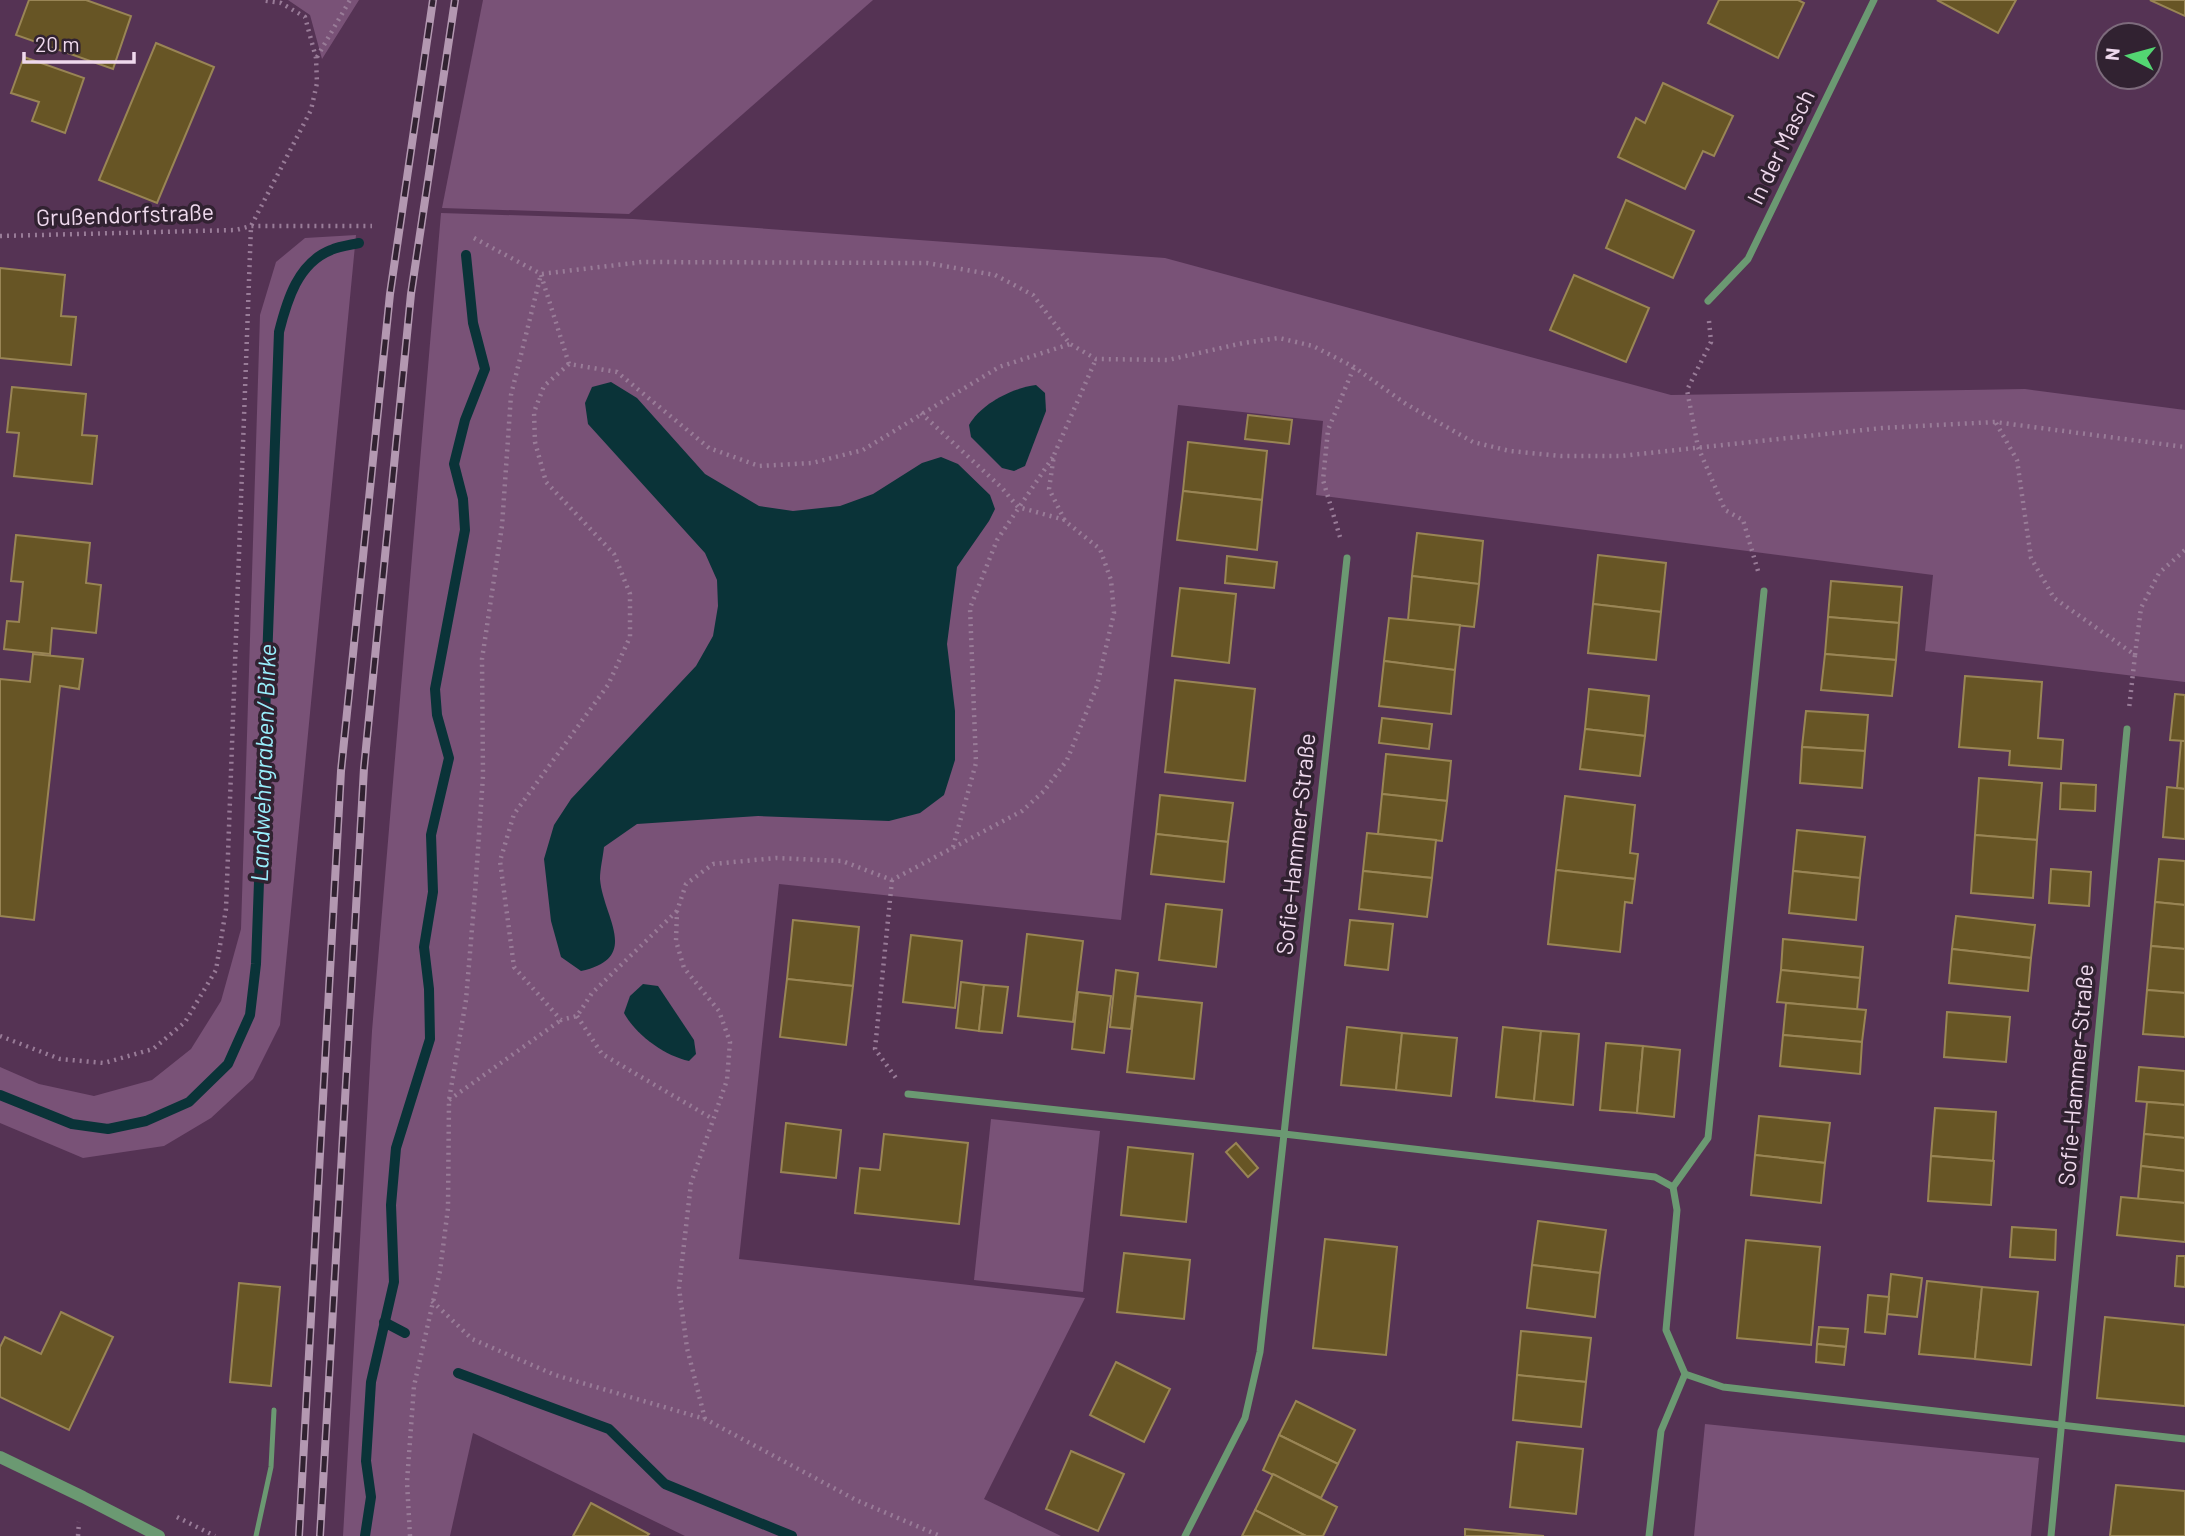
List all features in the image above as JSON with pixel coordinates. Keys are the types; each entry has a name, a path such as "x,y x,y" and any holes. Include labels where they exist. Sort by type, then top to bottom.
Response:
{"street":[{"name":"In der Masch","path":"1708,301 1748,259 1874,0"},
{"name":"Sofie-Hammer-Straße","path":"1185,1536 1245,1418 1260,1352 1347,558"},
{"path":"1649,1536 1661,1431 1685,1374 1666,1329 1677,1210 1673,1187 1708,1138 1764,592"},
{"name":"Sofie-Hammer-Straße","path":"2050,1536 2063,1424 2127,729"},
{"path":"908,1094 1654,1177 1673,1187"},
{"path":"1685,1374 1723,1387 2185,1439"},
{"path":"0,1457 159,1536"}],"lane":[{"path":"256,1536 271,1467 274,1410"}],"path":[{"path":"0,1036 60,1059 104,1063 153,1049 185,1022 216,970 226,909 251,226 311,110 317,83 316,58 305,17 281,3 261,0"},
{"path":"316,58 350,0"},
{"name":"Grußendorfstraße","path":"0,236 236,230 251,226 372,226"},
{"path":"474,238 541,274 642,262 927,263 995,275 1033,295 1070,344 1096,359 1168,360 1279,338 1313,346 1354,367 1406,404 1473,442 1510,451 1561,456 1621,456 1882,428 1995,422 2185,447"},
{"path":"541,274 569,364"},
{"path":"410,1536 407,1482 414,1386 440,1271 448,1208 449,1100 466,1000 475,893 483,776 482,659 502,526 512,395 541,274"},
{"path":"1708,301 1711,342 1687,390 1698,446 1725,510 1743,520 1764,592"},
{"path":"569,364 617,372 709,448 760,466 812,463 863,450 999,367 1070,344"},
{"path":"953,848 976,763 970,608 997,540 1054,455 1096,359"},
{"path":"561,1020 514,967 500,861 514,814 608,685 630,637 630,594 614,554 546,482 535,442 534,412 544,386 569,364"},
{"path":"1347,558 1323,480 1328,430 1354,367"},
{"path":"705,1419 687,1348 679,1288 691,1183 727,1080 730,1042 719,1010 684,968 676,941 677,911 687,884 713,864 776,858 842,861 892,880 1022,811 1044,791 1067,760 1097,686 1114,613 1111,580 1100,549 1065,521 1018,507 1002,488 921,413"},
{"path":"1995,422 2017,460 2031,558 2054,598 2135,655"},
{"path":"1054,455 1049,489 1065,521"},
{"path":"2127,729 2141,608 2159,573 2185,550"},
{"path":"892,880 875,1049 908,1094"},
{"path":"449,1100 561,1020 577,1017 592,993 677,911"},
{"path":"577,1017 602,1054 713,1119"},
{"path":"432,1300 472,1339 555,1375 705,1419 856,1500 940,1536"}],"shaded area":[{"path":"288,0 359,0 322,59 310,15"},
{"path":"483,0 873,0 629,214 442,208"},
{"path":"441,213 633,219 1165,258 1671,395 2025,389 2185,410 2185,682 1925,651 1933,575 1316,495 1323,421 1178,405 1121,920 779,884 739,1259 1085,1298 984,1499 1061,1536 685,1536 473,1433 450,1536 343,1536 372,1031"},
{"path":"356,235 280,1025 253,1079 211,1118 164,1146 83,1158 0,1123 0,1067 39,1084 94,1096 152,1080 191,1049 221,1001 241,929 260,315 276,262 305,238"},
{"path":"611,382 637,398 705,474 759,506 793,511 840,506 873,494 922,463 941,457 958,464 990,495 995,509 957,567 947,644 955,711 955,760 944,795 920,813 889,821 758,816 637,824 604,847 600,879 615,946 610,956 599,965 581,971 561,957 551,921 544,859 554,825 571,799 696,666 713,636 718,606 717,580 705,553 588,424 585,403 592,387"},
{"path":"1036,385 1045,393 1046,411 1025,466 1014,471 1002,468 971,437 969,425 981,410 998,398"},
{"path":"643,984 658,986 694,1040 696,1054 689,1061 652,1043 636,1029 624,1013 630,996"},
{"path":"991,1119 1100,1131 1083,1292 974,1280"},
{"path":"1705,1424 2039,1458 2031,1536 1694,1536"}],"building":[{"path":"29,0 86,0 131,16 113,69 16,35"},
{"path":"1719,0 1798,0 1804,3 1778,58 1708,23"},
{"path":"1937,0 2016,0 1998,33"},
{"path":"2150,0 2185,0 2185,16"},
{"path":"156,43 214,67 157,203 99,180"},
{"path":"24,57 84,78 65,133 32,121 39,102 11,93"},
{"path":"1663,83 1733,116 1714,156 1703,151 1685,189 1618,157 1636,118 1645,123"},
{"path":"1626,200 1694,231 1673,278 1606,248"},
{"path":"0,268 65,275 61,316 76,317 71,365 0,358"},
{"path":"1574,275 1649,308 1626,362 1550,330"},
{"path":"12,387 86,394 82,435 97,436 92,484 14,476 19,433 7,432"},
{"path":"1248,415 1292,420 1289,444 1245,439"},
{"path":"1188,442 1267,451 1262,500 1183,491"},
{"path":"1183,491 1262,500 1257,550 1177,540"},
{"path":"1417,533 1483,541 1479,584 1412,576"},
{"path":"16,535 90,543 86,583 101,585 96,633 52,628 50,654 4,649 7,621 19,622 23,582 11,581"},
{"path":"1598,555 1666,563 1661,612 1593,604"},
{"path":"1227,556 1277,562 1274,588 1225,583"},
{"path":"1412,576 1479,584 1474,627 1408,620"},
{"path":"1831,581 1902,587 1899,623 1828,617"},
{"path":"1180,588 1236,594 1229,663 1172,656"},
{"path":"1593,604 1661,612 1656,660 1588,653"},
{"path":"1828,617 1899,623 1896,660 1825,654"},
{"path":"1389,618 1460,625 1455,670 1384,661"},
{"path":"33,654 83,659 79,689 60,686 34,920 0,916 0,679 30,682"},
{"path":"1825,654 1896,660 1892,696 1821,690"},
{"path":"1384,661 1455,670 1451,714 1379,706"},
{"path":"1965,676 2042,682 2038,738 2063,740 2061,769 2009,765 2010,751 1959,747"},
{"path":"1175,680 1255,689 1245,781 1165,772"},
{"path":"1589,689 1649,696 1645,736 1585,729"},
{"path":"2175,694 2185,695 2185,741 2170,740"},
{"path":"1806,711 1868,715 1865,751 1802,747"},
{"path":"1382,718 1432,724 1429,749 1379,743"},
{"path":"1585,729 1645,736 1640,776 1580,769"},
{"path":"2181,741 2185,741 2185,789 2177,788"},
{"path":"1802,747 1865,751 1862,788 1800,783"},
{"path":"1386,754 1451,761 1447,801 1382,794"},
{"path":"1979,778 2042,783 2037,840 1975,835"},
{"path":"2061,783 2096,785 2095,811 2060,809"},
{"path":"2167,787 2185,789 2185,839 2163,837"},
{"path":"1382,794 1447,801 1442,841 1378,834"},
{"path":"1160,795 1233,803 1228,842 1156,834"},
{"path":"1565,796 1635,805 1630,853 1638,854 1635,879 1556,870"},
{"path":"1797,830 1865,837 1860,878 1793,871"},
{"path":"1367,833 1436,840 1432,878 1363,871"},
{"path":"1156,834 1228,842 1224,882 1151,874"},
{"path":"1975,835 2037,840 2033,898 1971,893"},
{"path":"2159,859 2185,861 2185,905 2155,902"},
{"path":"2051,869 2091,872 2089,906 2049,903"},
{"path":"1556,870 1635,879 1632,903 1625,902 1620,952 1548,944"},
{"path":"1363,871 1432,878 1427,917 1359,909"},
{"path":"1793,871 1860,878 1856,920 1789,913"},
{"path":"2155,902 2185,905 2185,949 2151,946"},
{"path":"1166,904 1222,910 1216,967 1159,960"},
{"path":"1956,916 2035,925 2031,958 1952,949"},
{"path":"793,920 859,927 853,986 787,979"},
{"path":"1350,920 1393,924 1388,970 1345,965"},
{"path":"1027,934 1083,941 1073,1022 1018,1016"},
{"path":"911,935 962,941 955,1008 903,1002"},
{"path":"1783,939 1863,947 1860,978 1781,970"},
{"path":"2151,946 2185,949 2185,993 2147,990"},
{"path":"1952,949 2031,958 2028,991 1949,983"},
{"path":"1116,970 1138,973 1131,1029 1110,1027"},
{"path":"1781,970 1860,978 1857,1010 1777,1002"},
{"path":"787,979 853,986 846,1045 780,1037"},
{"path":"961,982 984,985 979,1031 956,1028"},
{"path":"984,985 1008,987 1002,1033 979,1031"},
{"path":"2147,990 2185,993 2185,1037 2143,1034"},
{"path":"1078,992 1111,996 1104,1053 1072,1049"},
{"path":"1136,996 1202,1003 1194,1079 1127,1072"},
{"path":"1786,1003 1866,1010 1862,1042 1783,1035"},
{"path":"1947,1012 2010,1017 2006,1062 1944,1057"},
{"path":"1347,1027 1402,1033 1396,1090 1341,1085"},
{"path":"1503,1027 1541,1031 1534,1101 1496,1097"},
{"path":"1541,1031 1579,1034 1573,1105 1534,1101"},
{"path":"1402,1033 1457,1038 1451,1096 1396,1090"},
{"path":"1783,1035 1862,1042 1860,1074 1780,1066"},
{"path":"1606,1043 1643,1046 1637,1113 1600,1110"},
{"path":"1643,1046 1680,1050 1674,1117 1637,1113"},
{"path":"2139,1067 2185,1071 2185,1105 2136,1101"},
{"path":"2147,1102 2185,1105 2185,1138 2144,1134"},
{"path":"1935,1108 1996,1112 1993,1161 1931,1156"},
{"path":"1759,1116 1830,1123 1825,1163 1755,1155"},
{"path":"786,1123 841,1130 836,1178 781,1172"},
{"path":"884,1134 968,1143 959,1224 855,1213 860,1168 880,1170"},
{"path":"2144,1134 2185,1138 2185,1171 2141,1166"},
{"path":"1236,1143 1258,1168 1248,1177 1226,1152"},
{"path":"1128,1147 1193,1154 1186,1222 1121,1215"},
{"path":"1755,1155 1825,1163 1821,1203 1751,1195"},
{"path":"1931,1156 1994,1161 1991,1205 1928,1201"},
{"path":"2141,1166 2185,1171 2185,1203 2138,1199"},
{"path":"2121,1197 2185,1203 2185,1242 2117,1235"},
{"path":"1538,1221 1606,1230 1600,1273 1532,1265"},
{"path":"2012,1227 2056,1230 2055,1260 2010,1257"},
{"path":"1325,1239 1397,1247 1386,1355 1313,1348"},
{"path":"1746,1240 1820,1247 1811,1345 1737,1338"},
{"path":"1124,1253 1190,1260 1184,1319 1117,1312"},
{"path":"2177,1256 2185,1256 2185,1287 2175,1286"},
{"path":"1532,1265 1600,1273 1595,1317 1527,1308"},
{"path":"1891,1274 1922,1278 1917,1317 1887,1314"},
{"path":"1927,1281 1982,1287 1975,1359 1919,1354"},
{"path":"239,1283 280,1287 271,1386 230,1382"},
{"path":"1982,1287 2038,1292 2031,1365 1975,1359"},
{"path":"1868,1295 1889,1297 1885,1334 1865,1332"},
{"path":"61,1312 113,1337 69,1430 0,1397 0,1347 5,1337 41,1354"},
{"path":"2105,1317 2185,1325 2185,1406 2097,1398"},
{"path":"1819,1327 1848,1329 1846,1347 1817,1344"},
{"path":"1521,1331 1591,1338 1586,1382 1517,1375"},
{"path":"1817,1344 1846,1347 1844,1365 1816,1362"},
{"path":"1116,1362 1170,1389 1144,1442 1090,1415"},
{"path":"1517,1375 1586,1382 1581,1427 1513,1420"},
{"path":"1296,1401 1355,1430 1338,1464 1279,1435"},
{"path":"1279,1435 1338,1464 1321,1498 1263,1470"},
{"path":"1517,1442 1583,1449 1576,1514 1510,1507"},
{"path":"1071,1451 1124,1474 1098,1531 1046,1509"},
{"path":"1273,1474 1337,1507 1323,1536 1306,1536 1255,1510"},
{"path":"2116,1485 2185,1491 2185,1536 2110,1536"},
{"path":"591,1503 649,1534 573,1536"},
{"path":"1255,1510 1306,1536 1242,1536"},
{"path":"1465,1529 1544,1536 1465,1536"}],"waterway":[{"name":"Landwehrgraben/ Birke","path":"0,1095 72,1124 108,1129 146,1121 189,1102 228,1064 250,1015 256,964 279,332 290,295 310,264 331,250 359,243"},
{"name":"Landwehrgraben/ Birke","path":"365,1536 371,1497 366,1461 371,1382 394,1282 391,1205 396,1148 430,1039 429,989 424,947 433,892 431,835 449,758 437,715 435,689 465,530 463,499 454,464 465,420 485,369 473,323 466,255"},
{"name":"Landwehrgraben/ Birke","path":"384,1322 405,1333"},
{"name":"Landwehrgraben/ Birke","path":"458,1373 609,1429 665,1484 792,1536"}],"railway":[{"path":"299,1536 341,771 390,294 433,0"},
{"path":"320,1536 364,768 411,294 455,0"}]}
